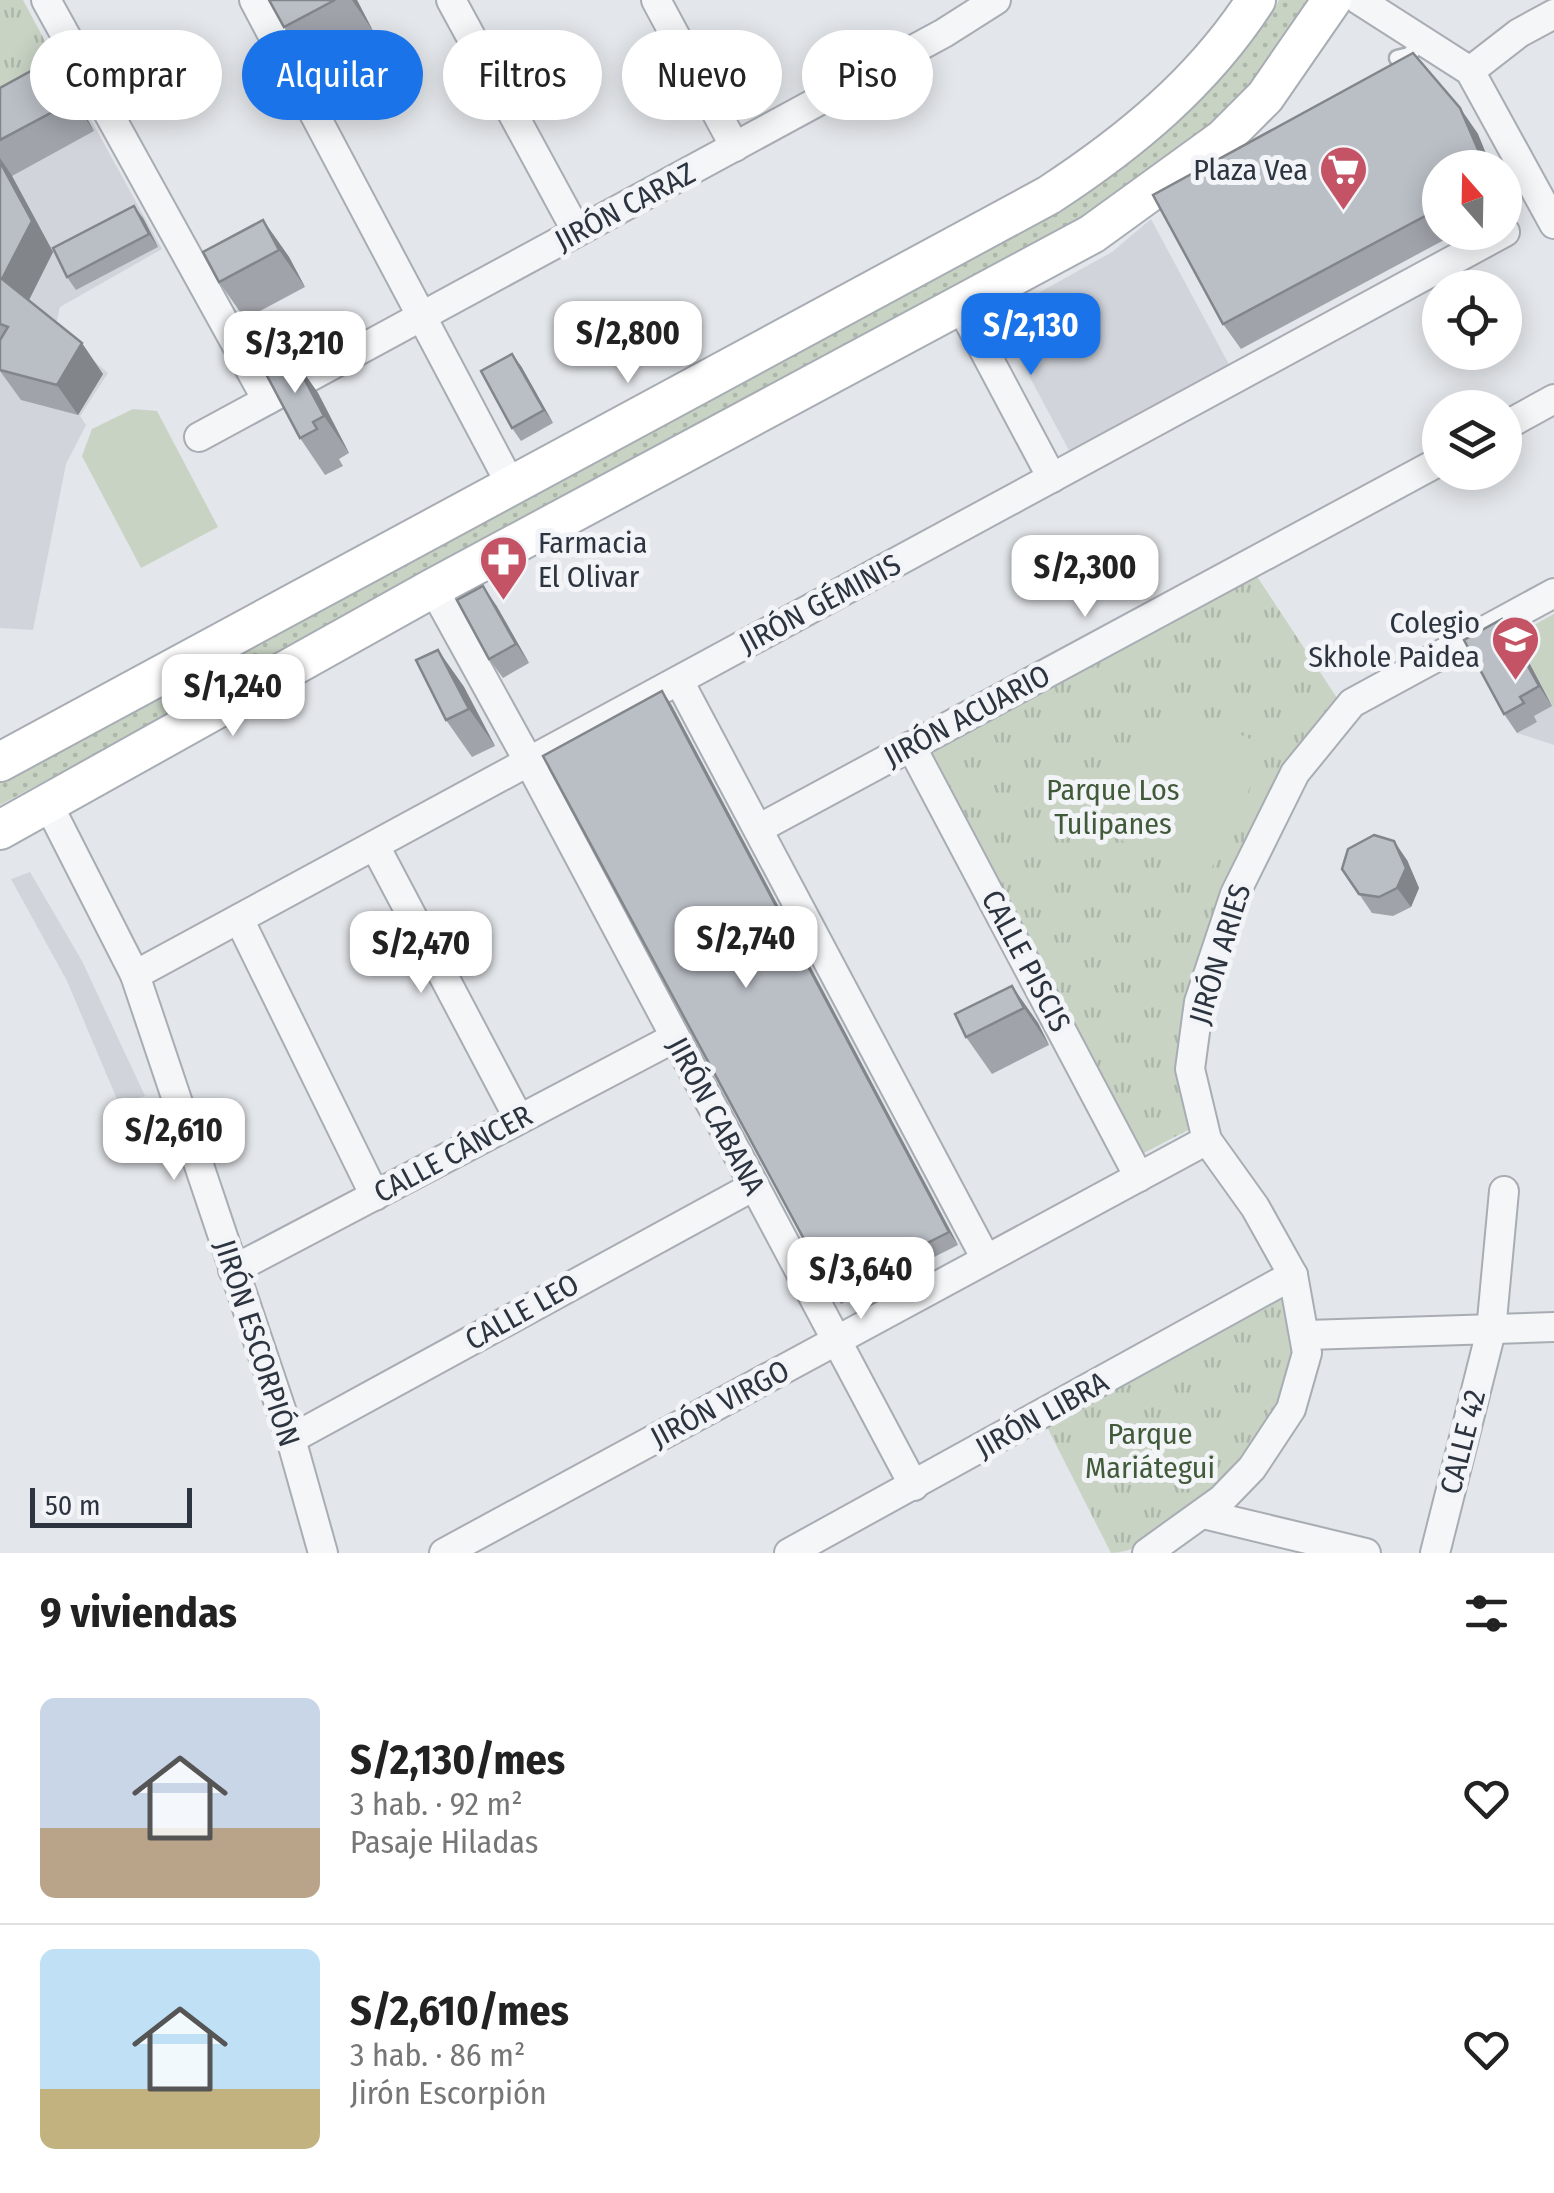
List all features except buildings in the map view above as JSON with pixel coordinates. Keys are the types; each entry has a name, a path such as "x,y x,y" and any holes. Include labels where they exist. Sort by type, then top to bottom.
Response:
{"main road":[{"path":"0,762 1016,214 1084,172 1141,130 1192,82 1256,0"},
{"path":"0,830 433,588 1092,234 1223,139 1265,97 1332,0"},
{"path":"658,408 658,422 682,455"}],"street":[{"path":"46,0 267,400"},
{"path":"254,0 512,485"},
{"path":"451,0 577,232"},
{"path":"656,0 735,147"},
{"name":"JIRÓN CARAZ","path":"199,436 735,147 996,0"},
{"path":"1359,0 1470,70 1552,213"},
{"path":"1520,32 1536,0"},
{"path":"1470,70 1520,32 1554,14"},
{"name":"JIRÓN GÉMINIS","path":"1522,225 1552,213"},
{"name":"JIRÓN GÉMINIS","path":"135,976 1472,250"},
{"path":"960,305 1052,478"},
{"path":"1522,417 1554,399"},
{"name":"JIRÓN ACUARIO","path":"758,829 1422,471"},
{"name":"JIRÓN CABANA","path":"433,588 530,762 914,1486"},
{"name":"JIRÓN ARIES","path":"1147,1553 1239,1484 1291,1409 1303,1375 1307,1335 1292,1274 1255,1207 1207,1140 1190,1069 1199,1002 1235,894 1296,773 1352,703 1554,593"},
{"path":"678,680 986,1259"},
{"name":"CALLE PISCIS","path":"911,746 1140,1177"},
{"name":"JIRÓN ESCORPIÓN","path":"48,804 135,976 290,1439 322,1553"},
{"path":"374,846 518,1120"},
{"path":"239,919 376,1196"},
{"name":"CALLE CÁNCER","path":"233,1270 674,1038"},
{"name":"JIRÓN VIRGO","path":"444,1553 1207,1140"},
{"name":"CALLE LEO","path":"290,1439 754,1186"},
{"name":"CALLE 42","path":"1435,1553 1491,1332 1504,1191"},
{"name":"JIRÓN LIBRA","path":"790,1553 1292,1274"},
{"path":"1307,1335 1554,1327"},
{"path":"1203,1514 1366,1553"}],"lane":[{"path":"1398,58 1409,55 1424,39"}],"shaded area":[{"path":"30,113 30,120 91,120 162,249 60,307 55,328 108,373 80,416 86,425 66,464 33,630 0,628 0,130"},
{"path":"1151,219 1232,370 1072,456 997,316 1112,252"},
{"name":"Colegio Skhole Paidea","path":"1514,636 1554,708 1554,745 1517,733 1475,656"},
{"path":"30,872 82,961 145,1096 119,1104 67,981 11,879"}],"green space":[{"path":"0,0 23,0 39,30 30,30 30,113 0,129"},
{"path":"1279,0 1313,0 1235,107 1079,230 0,805 0,778 1152,140 1238,59"},
{"path":"133,409 157,411 218,527 141,568 82,456 92,429"},
{"name":"Parque Los Tulipanes","path":"1252,569 1339,701 1242,868 1185,1076 1190,1129 1138,1156 923,753"},
{"path":"1554,614 1554,708 1514,636"},
{"path":"1187,709 1269,748 1205,882 1105,832 1139,758"},
{"name":"Parque Mariátegui","path":"1288,1290 1293,1365 1279,1412 1240,1464 1187,1515 1134,1548 1111,1553 1046,1425"}],"place":[{"name":"Plaza Vea","path":"1343,212"},
{"name":"Farmacia El Olivar","path":"503,602"},
{"name":"Colegio Skhole Paidea","path":"1515,682"}]}
